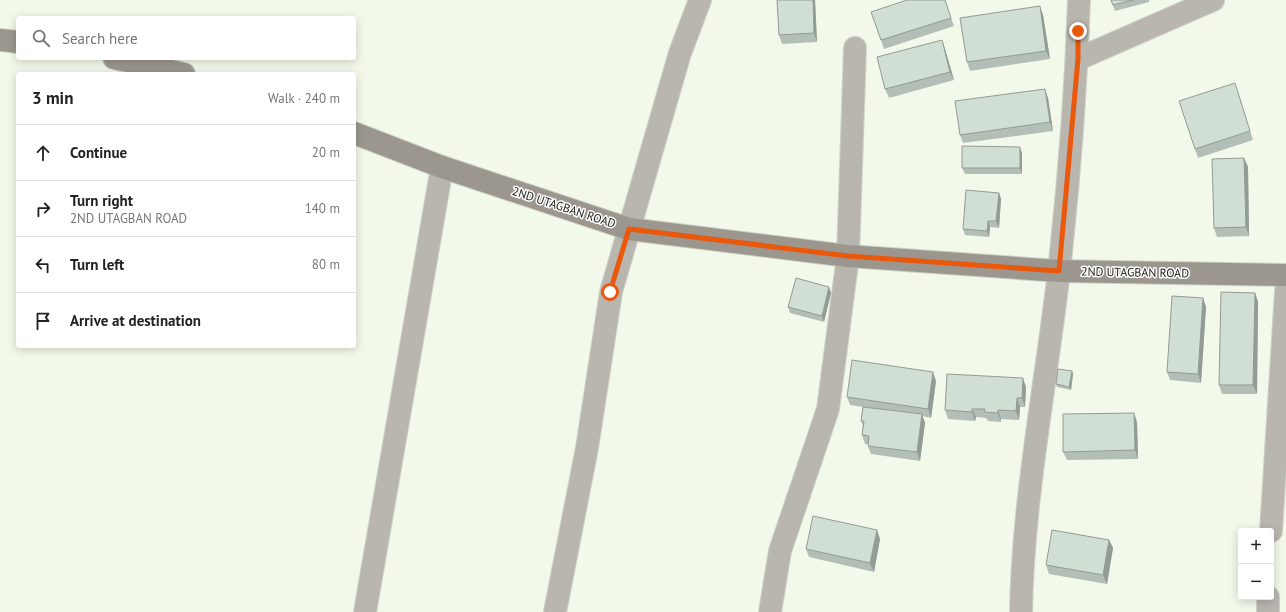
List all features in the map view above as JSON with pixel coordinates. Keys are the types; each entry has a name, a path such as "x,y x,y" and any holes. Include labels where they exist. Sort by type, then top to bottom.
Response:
{"street":[{"path":"555,612 587,448 610,292 680,53 700,0"},
{"path":"1021,612 1033,467 1059,271 1078,59 1079,0"},
{"path":"1078,59 1213,0"},
{"path":"0,40 16,42"},
{"path":"770,612 780,551 828,409 848,256 855,48"},
{"path":"123,60 175,72"},
{"name":"2ND UTAGBAN ROAD","path":"356,134 442,167 629,229 848,256 1059,271 1286,275"},
{"path":"365,612 442,167"},
{"path":"1271,528 1286,305"},
{"path":"1268,600 1268,612"}],"building":[{"path":"777,0 813,0 814,33 779,35"},
{"path":"907,0 945,0 951,18 881,40 871,12"},
{"path":"1111,0 1133,0 1113,5"},
{"path":"1040,6 1046,51 967,62 960,18"},
{"path":"942,40 950,72 885,89 877,57"},
{"path":"1235,83 1250,131 1195,149 1179,101"},
{"path":"1045,89 1050,122 960,135 955,101"},
{"path":"962,146 1020,147 1020,168 962,168"},
{"path":"1244,158 1246,227 1214,228 1212,159"},
{"path":"966,190 999,193 996,221 988,221 987,231 963,229"},
{"path":"796,278 829,287 822,316 788,307"},
{"path":"1221,292 1255,293 1253,385 1219,385"},
{"path":"1172,296 1203,298 1198,374 1167,372"},
{"path":"852,360 933,372 928,409 847,397"},
{"path":"1058,369 1072,371 1069,387 1056,384"},
{"path":"947,374 1023,378 1022,398 1017,398 1016,411 998,410 998,413 984,412 985,409 972,409 972,412 945,410"},
{"path":"863,407 922,414 917,452 868,446 869,436 862,435 864,421 861,421"},
{"path":"1134,413 1135,450 1063,452 1063,414"},
{"path":"813,516 877,530 870,563 806,549"},
{"path":"1052,530 1109,540 1103,575 1046,565"}],"route":[{"path":"610,292 629,229 848,256 1059,271 1078,59 1078,31"}]}
